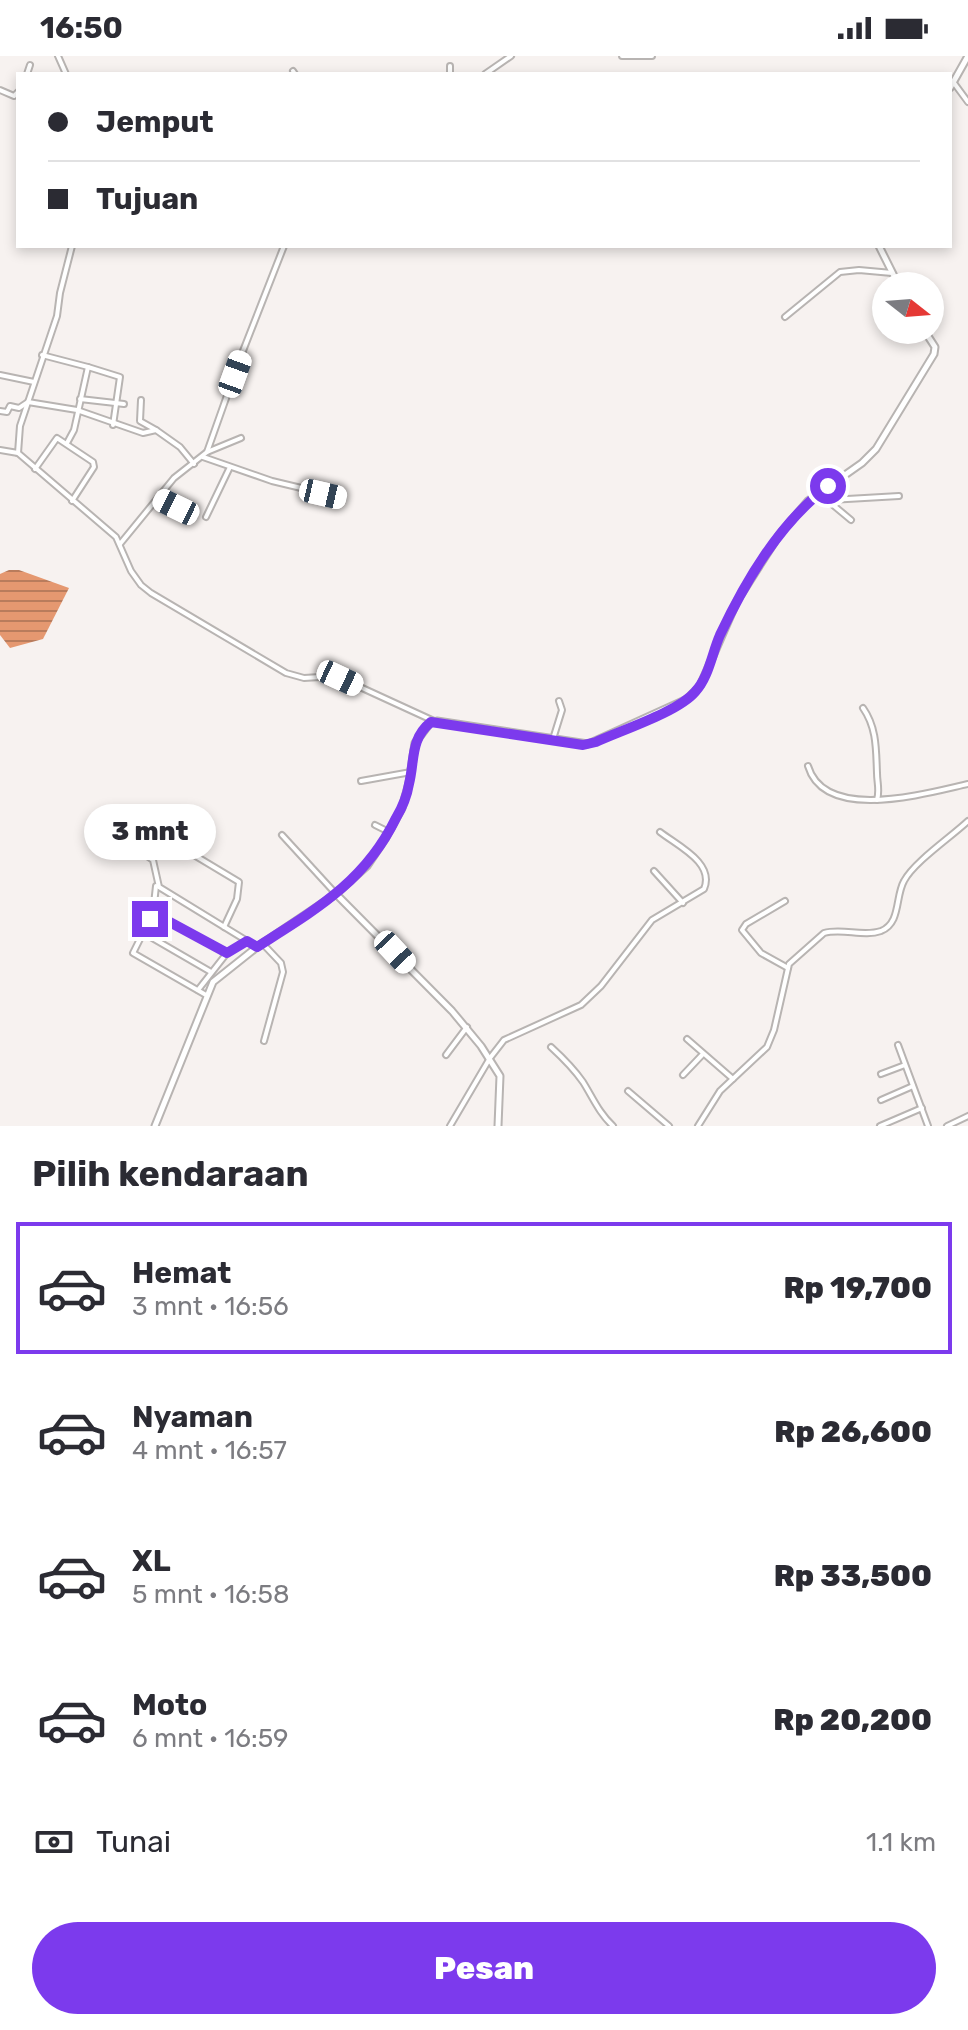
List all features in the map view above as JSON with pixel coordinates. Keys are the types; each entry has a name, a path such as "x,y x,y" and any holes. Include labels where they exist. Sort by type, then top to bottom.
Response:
{"street":[{"path":"488,72 511,56"},
{"path":"622,56 652,56"},
{"path":"968,58 952,86 968,102"},
{"path":"28,72 30,65"},
{"path":"450,66 450,72"},
{"path":"18,453 18,434 57,316 71,248"},
{"path":"120,544 181,471 207,452 283,248"},
{"path":"880,248 892,272"},
{"path":"785,317 840,272 881,272"},
{"path":"0,450 18,453 112,533 131,571 151,593 286,673 304,678 340,678 434,721 578,745 596,742 671,708 700,686 745,586 808,501 867,458 892,427 935,352 931,344"},
{"path":"42,355 120,377 113,425"},
{"path":"67,443 74,430 88,367"},
{"path":"0,375 34,382"},
{"path":"80,399 124,404"},
{"path":"141,400 140,421 180,447 194,464"},
{"path":"0,411 7,412 10,406 19,408 28,402 77,410 143,433 156,430"},
{"path":"35,469 55,440 60,438 95,465 72,501"},
{"path":"207,452 241,438"},
{"path":"203,457 272,481 343,498"},
{"path":"206,517 230,467"},
{"path":"828,486 830,500 836,510 851,520"},
{"path":"830,500 899,496"},
{"path":"158,498 194,516"},
{"path":"553,739 562,710 559,701"},
{"path":"863,708 876,742 877,800"},
{"path":"155,1126 206,995 220,975 336,894 367,866 402,808 415,743 427,725 434,721"},
{"path":"808,766 814,781 827,790 854,800 877,800 968,784"},
{"path":"361,781 411,772"},
{"path":"698,1126 715,1097 759,1057 772,1039 792,961 824,933 875,932 888,927 906,877 968,821"},
{"path":"375,825 389,832"},
{"path":"450,1126 504,1040 581,1005 601,986 645,927 704,889 707,872 701,864 660,832"},
{"path":"282,835 467,1027 498,1071 501,1081 498,1126"},
{"path":"135,848 153,860 157,884 153,913 133,950 134,955 206,995"},
{"path":"189,852 239,882 237,899 224,927"},
{"path":"654,871 683,903"},
{"path":"157,884 247,941 260,946 281,963 283,972 264,1041"},
{"path":"785,901 746,924 742,930 761,953 788,968"},
{"path":"153,913 227,953"},
{"path":"142,932 211,972"},
{"path":"198,990 227,953 247,941"},
{"path":"446,1055 467,1027"},
{"path":"687,1039 733,1079"},
{"path":"898,1045 928,1126"},
{"path":"551,1047 571,1067 585,1085 594,1105 613,1126"},
{"path":"683,1075 703,1054"},
{"path":"881,1074 905,1065"},
{"path":"881,1100 913,1086"},
{"path":"628,1091 669,1126"},
{"path":"880,1126 922,1108"},
{"path":"947,1126 968,1116"}],"shaded area":[{"path":"19,570 69,588 43,639 10,648 0,635 0,574"}],"route":[{"path":"150,919 153,913 227,953 247,941 257,947 336,894 377,854 402,808 415,743 431,722 461,724 583,745 681,703 700,686 737,601 768,550 808,501 828,486"}]}
